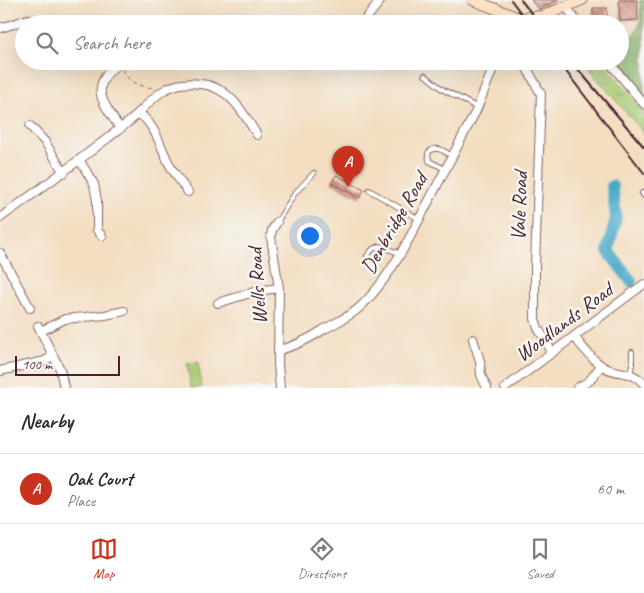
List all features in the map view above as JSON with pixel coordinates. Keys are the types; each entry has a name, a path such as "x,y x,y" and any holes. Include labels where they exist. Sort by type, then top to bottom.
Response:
{"main road":[{"path":"473,0 500,15"},
{"path":"545,15 582,0"}],"street":[{"path":"369,15 381,0"},
{"path":"566,6 572,15"},
{"path":"0,28 15,23"},
{"path":"111,70 104,76 100,92 103,104 120,129"},
{"name":"Denbridge Road","path":"278,350 310,338 358,309 372,294 401,254 478,108 493,70"},
{"name":"Vale Road","path":"528,70 541,94 535,319 552,352"},
{"path":"616,70 644,104"},
{"path":"0,218 80,161 120,129 149,101 173,86 199,84 216,88 233,99 257,135"},
{"path":"138,113 146,118 151,125 172,169 188,192"},
{"path":"30,126 45,142 64,173"},
{"path":"80,161 94,184 97,200 97,230 102,236"},
{"name":"Wells Road","path":"277,222 272,230 271,237 279,288 278,350"},
{"path":"0,253 30,308"},
{"name":"Woodlands Road","path":"505,388 644,284"},
{"path":"218,303 257,291 279,288"},
{"path":"64,388 60,369 40,328 65,319 124,311"},
{"path":"574,337 601,366 630,374 644,384"},
{"path":"473,339 480,361 481,375 487,388"},
{"path":"278,350 280,388"},
{"path":"0,371 45,361 52,356"},
{"path":"578,388 589,381 601,366"}],"lane":[{"path":"425,75 442,89 478,108"},
{"path":"445,170 429,161 428,153 431,149 436,148 452,156"},
{"name":"Wells Road","path":"277,222 295,193 314,173"},
{"path":"369,190 419,220"},
{"path":"367,256 373,249 380,246 401,254"},
{"path":"630,374 632,352"}],"path":[{"path":"122,70 128,80 139,86 154,88 159,94"}],"green space":[{"path":"640,0 644,0 644,94 624,70 629,70 629,35 634,36 640,23"},
{"path":"590,70 610,70 644,111 644,133"},
{"path":"198,362 202,387 191,388 187,364"}],"building":[{"path":"531,0 558,0 539,9"},
{"path":"619,0 637,0 638,20 629,20 629,15 620,15"},
{"path":"593,8 607,8 607,15 593,15"},
{"path":"336,175 364,190 360,198 331,183"}],"waterway":[{"path":"612,186 616,217 608,251 631,281"}],"railway":[{"path":"511,0 522,15"},
{"path":"521,0 533,15"},
{"path":"565,70 644,173"},
{"path":"579,70 644,147"}],"place":[{"name":"Oak Court","path":"348,187"}]}
